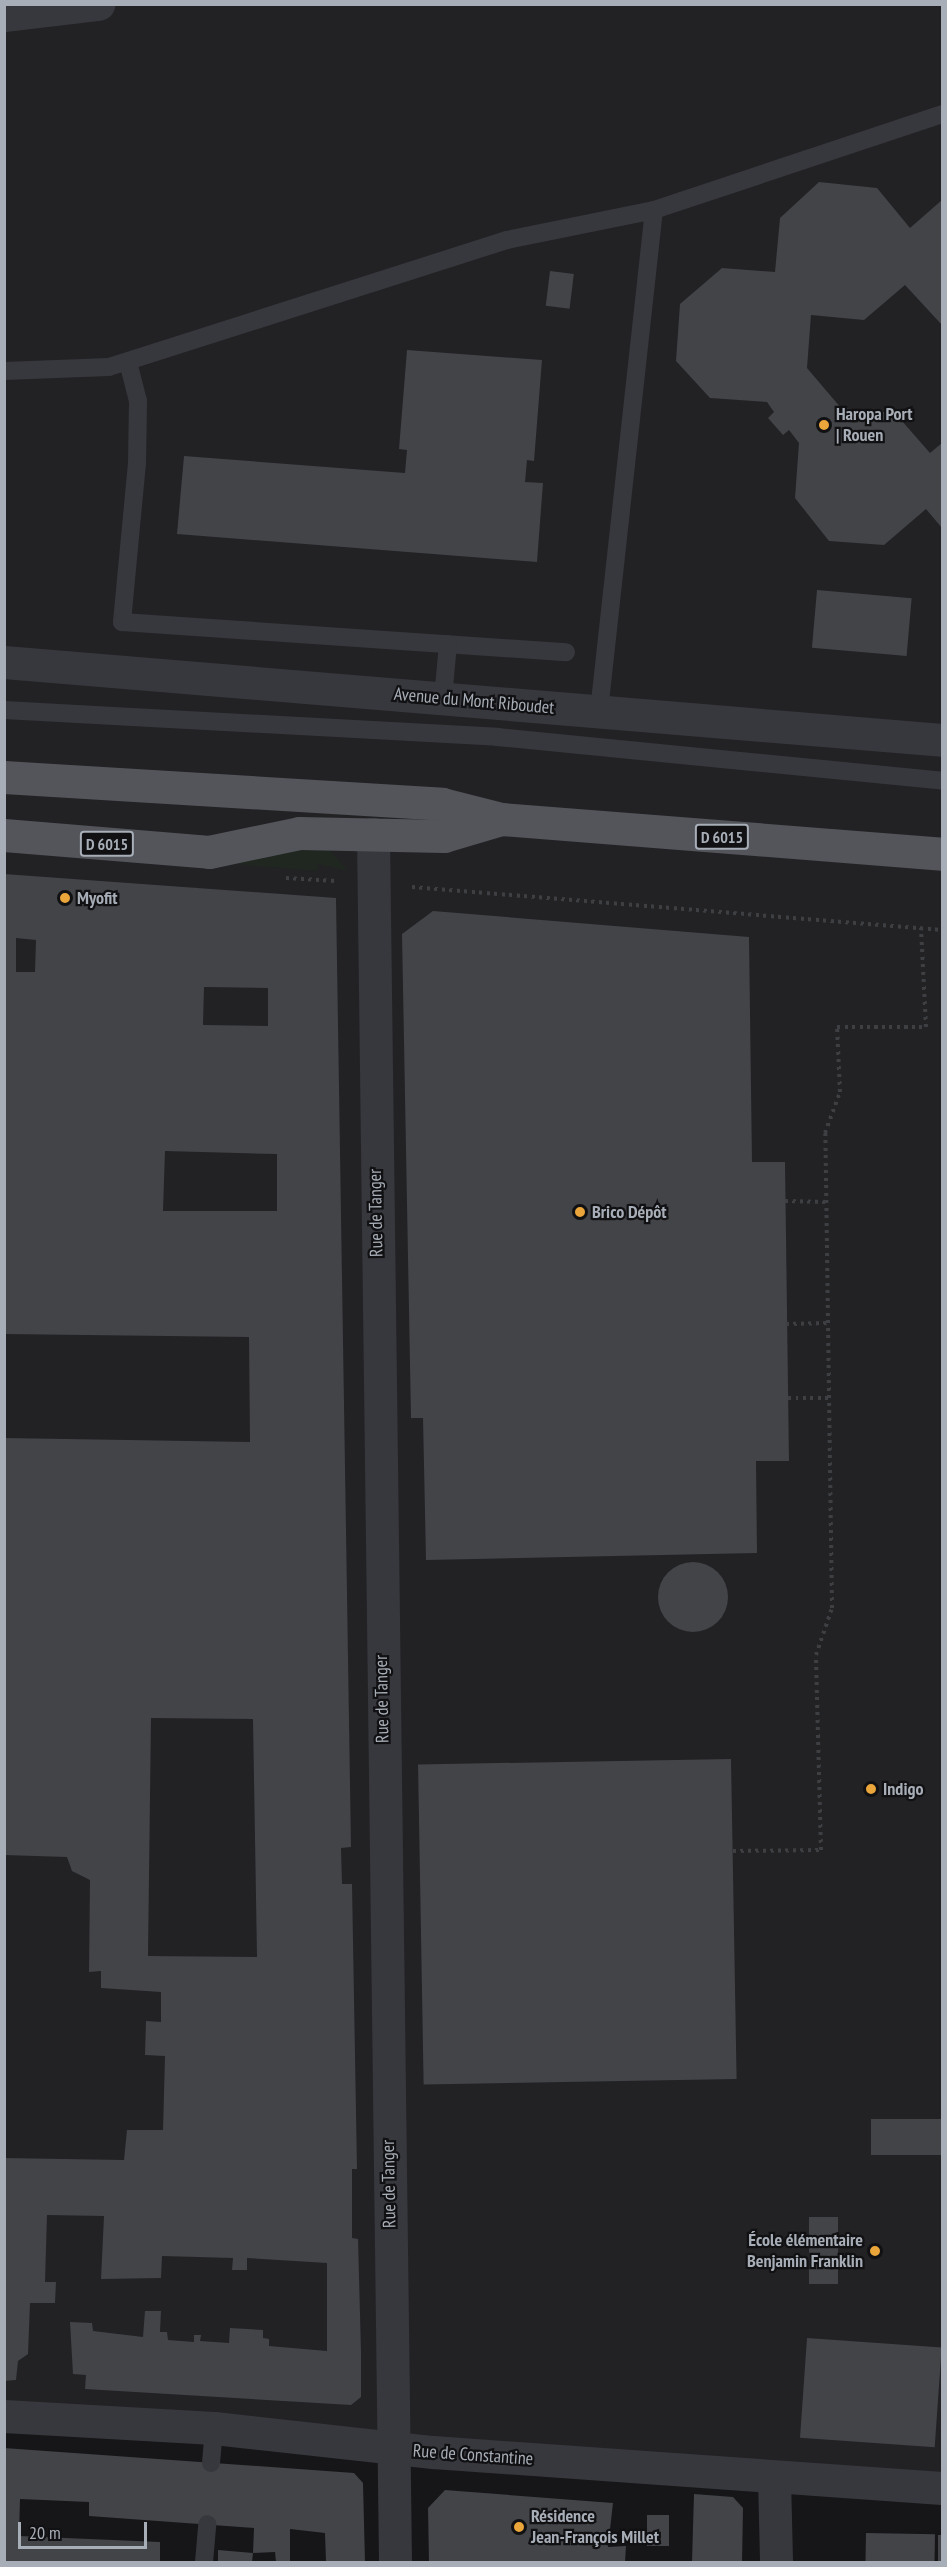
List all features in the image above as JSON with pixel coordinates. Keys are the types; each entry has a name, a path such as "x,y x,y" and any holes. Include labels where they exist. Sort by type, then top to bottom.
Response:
{"main road":[{"name":"D 6015","path":"4,777 442,804 501,819 942,854"},
{"name":"D 6015","path":"4,835 209,852 299,833 444,836 501,819"}],"street":[{"path":"4,15 98,4"},
{"name":"Avenue du Mont Riboudet","path":"4,662 942,740"},
{"name":"Rue de Tanger","path":"373,834 395,2562"},
{"name":"Rue de Constantine","path":"4,2416 214,2428 392,2449 774,2478 942,2488"},
{"path":"774,2478 776,2562"}],"lane":[{"path":"4,371 109,367 128,362 507,240 654,210 942,114"},
{"path":"599,711 654,210"},
{"path":"128,362 138,401 137,463 122,622 566,652"},
{"path":"442,698 448,644"},
{"path":"4,710 497,737 942,780"},
{"path":"211,2463 214,2428"},
{"path":"204,2562 207,2524"}],"path":[{"path":"409,887 942,930"},
{"path":"733,1851 821,1850 816,1655 832,1608 825,1133 840,1092 837,1027 926,1027 921,928"},
{"path":"785,1201 827,1202"},
{"path":"786,1324 828,1323"},
{"path":"788,1398 829,1398"}],"shaded area":[{"path":"98,4 942,5 942,2492 5,2403 4,15"},
{"path":"296,846 328,848 348,871 318,864 317,871 223,863"}],"building":[{"path":"819,182 877,188 910,228 942,200 942,325 905,285 864,320 811,315 807,368 841,408 895,413 930,453 942,443 942,528 926,509 884,545 829,541 795,498 799,443 789,430 783,435 768,418 774,412 767,402 710,398 676,361 680,304 722,268 775,272 780,218"},
{"path":"550,271 574,274 570,309 546,306"},
{"path":"407,350 542,360 534,461 527,460 525,482 543,483 537,562 177,534 184,456 405,473 407,450 399,449"},
{"path":"817,590 912,598 907,656 812,648"},
{"path":"4,874 336,898 351,1847 341,1848 342,1884 352,1884 357,2169 352,2169 352,2238 358,2239 361,2352 361,2397 351,2405 85,2389 86,2375 73,2374 70,2322 92,2323 93,2331 143,2337 145,2311 161,2311 160,2332 167,2332 168,2340 194,2342 194,2335 201,2335 200,2341 229,2343 230,2328 263,2330 263,2338 269,2339 269,2346 327,2351 327,2263 247,2258 247,2270 232,2270 233,2258 162,2256 161,2278 101,2279 104,2216 47,2215 45,2282 56,2282 55,2303 30,2303 28,2354 18,2361 16,2380 4,2381 4,2158 124,2160 127,2130 163,2130 165,2056 145,2055 146,2021 161,2022 161,1992 101,1988 101,1971 89,1972 90,1880 72,1871 67,1857 4,1855 4,1438 250,1442 249,1337 4,1334","holes":["16,938 36,940 35,972 16,972","204,987 268,988 268,1026 203,1025","165,1151 277,1154 277,1211 163,1211","151,1718 253,1719 257,1957 148,1956"]},
{"name":"Brico Dépôt","path":"433,911 749,937 752,1162 785,1162 789,1461 756,1461 757,1553 426,1560 423,1418 411,1418 402,934"},
{"path":"700,1562 713,1568 722,1577 726,1583 728,1597 726,1611 718,1622 707,1630 686,1632 668,1622 660,1611 658,1590 668,1572 679,1564"},
{"path":"731,1759 737,2079 424,2084 418,1764"},
{"path":"871,2119 942,2119 942,2155 871,2155"},
{"path":"809,2217 838,2217 838,2284 809,2284"},
{"path":"807,2338 942,2347 935,2447 800,2438"},
{"path":"4,2448 354,2473 363,2483 365,2562 326,2562 325,2533 290,2529 290,2562 276,2562 275,2552 253,2553 254,2528 89,2516 89,2502 20,2499 19,2536 160,2542 160,2562 4,2562"},
{"name":"Résidence Jean-François Millet","path":"445,2490 613,2503 608,2547 626,2546 625,2562 429,2562 428,2508"},
{"path":"694,2494 733,2497 743,2508 742,2562 692,2562"},
{"path":"647,2515 669,2515 669,2546 647,2546"},
{"path":"866,2533 935,2534 935,2562 865,2562"},
{"path":"938,2535 942,2535 942,2562 938,2562"},
{"path":"218,2550 253,2553 252,2562 218,2562"}],"place":[{"name":"Haropa Port | Rouen","path":"824,425"},
{"name":"Myofit","path":"65,898"},
{"name":"Brico Dépôt","path":"580,1212"},
{"name":"Indigo","path":"871,1789"},
{"name":"École élémentaire Benjamin Franklin","path":"875,2251"},
{"name":"Résidence Jean-François Millet","path":"519,2527"}]}
